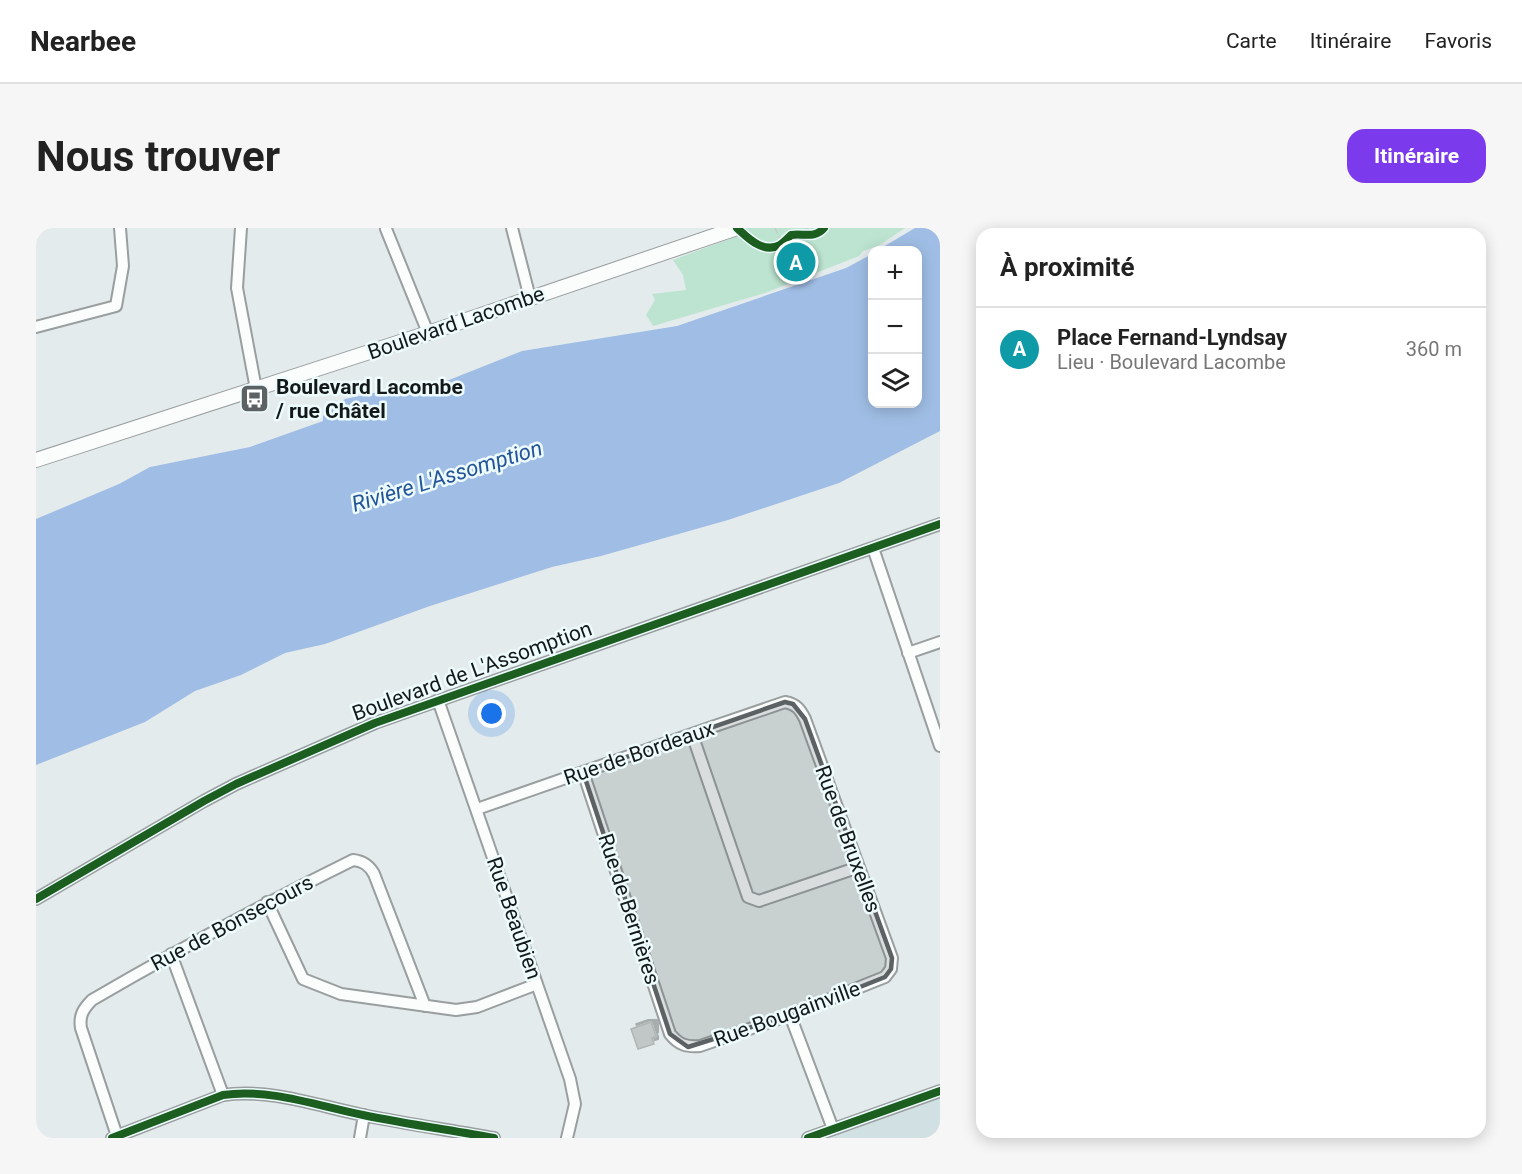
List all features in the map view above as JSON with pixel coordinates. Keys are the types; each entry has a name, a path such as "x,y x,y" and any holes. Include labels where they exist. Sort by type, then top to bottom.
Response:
{"main road":[{"name":"Boulevard Lacombe","path":"36,460 428,333 737,228"}],"street":[{"path":"36,327 116,306 123,266 120,228"},
{"path":"241,228 237,288 256,388"},
{"path":"386,228 428,333"},
{"path":"512,228 530,298"},
{"name":"Boulevard de L'Assomption","path":"36,899 236,784 375,723 940,524"},
{"path":"873,548 940,747"},
{"path":"908,653 940,642"},
{"name":"Rue Beaubien","path":"438,700 570,1079 575,1104 567,1138"},
{"name":"Rue de Bordeaux","path":"477,809 785,702 801,710"},
{"name":"Rue de Bruxelles","path":"801,710 892,958 891,969"},
{"path":"692,734 748,897 759,901 859,867"},
{"name":"Rue de Bernières","path":"584,772 670,1034 678,1043"},
{"name":"Rue de Bonsecours","path":"114,1137 81,1028 81,1015 85,1007 92,1000 171,954 267,902 353,860 361,861 370,867 374,874 425,1006"},
{"path":"267,902 303,979 341,994 456,1010 477,1007 537,984"},
{"path":"171,954 223,1095"},
{"name":"Rue Bougainville","path":"678,1043 688,1047 700,1046 790,1015 885,977 891,969"},
{"path":"790,1015 832,1129"},
{"path":"808,1138 940,1091"},
{"path":"114,1137 223,1095 238,1093 269,1096 494,1138"},
{"path":"360,1138 364,1115"}],"path":[{"path":"775,228 782,243"},
{"path":"806,228 817,234"},
{"path":"772,247 795,234 817,234"}],"highlighted area":[{"path":"785,702 793,704 805,719 892,958 891,969 885,977 790,1015 688,1047 670,1034 583,772"}],"shaded area":[{"path":"940,1092 940,1138 822,1138"}],"green space":[{"path":"737,228 905,228 878,246 868,246 868,249 859,256 765,293 653,326 646,315 655,300 652,294 686,290 683,275 673,260 737,236"}],"water":[{"name":"Rivière L'Assomption","path":"915,228 940,228 940,431 839,483 728,520 601,556 552,567 430,606 325,644 285,653 241,675 195,691 145,722 36,765 36,519 119,484 150,467 250,447 323,421 323,416 345,399 406,386 449,380 522,351 677,326 846,268 868,256 868,408 922,408 922,246 885,246"}],"building":[{"path":"651,1022 656,1036 652,1038 654,1044 638,1049 631,1029"}],"cycle path":[{"path":"737,228 756,244 768,248 780,245 791,235 813,235 824,228"},
{"path":"36,899 236,784 375,723 940,524"},
{"path":"808,1138 940,1091"},
{"path":"112,1138 223,1095 240,1093 293,1099 379,1118 494,1138"}],"place":[{"name":"Place Fernand-Lyndsay","path":"796,262"},
{"name":"Boulevard Lacombe / rue Châtel","path":"255,399"}]}
